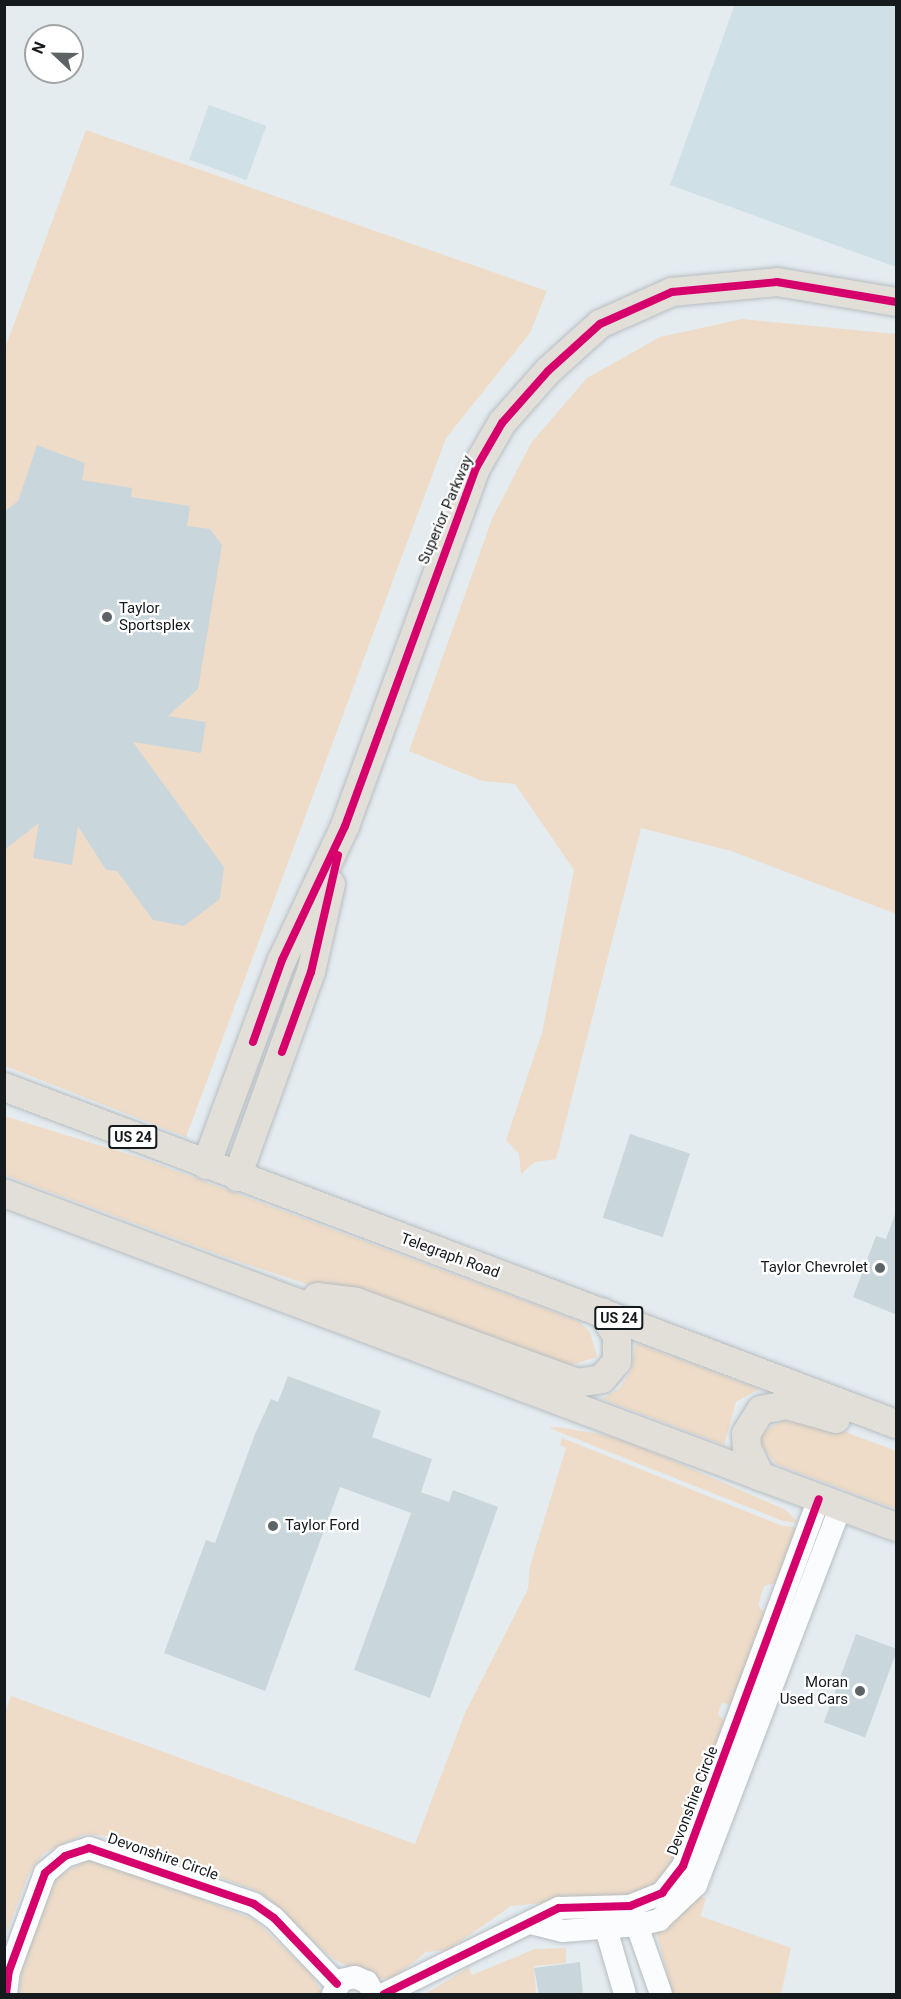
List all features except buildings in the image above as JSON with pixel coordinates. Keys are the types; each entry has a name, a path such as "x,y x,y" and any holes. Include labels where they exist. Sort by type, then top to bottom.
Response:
{"main road":[{"name":"Superior Parkway","path":"206,1165 282,960 345,826 476,468 502,423 548,371 600,324 672,292 777,282 897,302"},
{"name":"Superior Parkway","path":"237,1177 311,972 345,826"},
{"name":"Telegraph Road","path":"4,1088 897,1424"},
{"path":"4,1108 66,1128 115,1130"},
{"path":"4,1193 897,1527"},
{"path":"265,1290 356,1302 577,1383 602,1379 617,1361 616,1336 602,1312"},
{"path":"761,1478 747,1448 746,1434 752,1419 773,1405 810,1409 897,1442"}],"street":[{"path":"384,1995 531,1923 564,1931 602,1919 634,1916 659,1920 696,1885 749,1717 830,1503"},
{"name":"Devonshire Circle","path":"6,1995 9,1971 45,1873 65,1856 89,1848 254,1904 335,1989 362,1978 374,1995"},
{"path":"634,1916 661,1995"},
{"path":"602,1919 625,1995"}],"shaded area":[{"path":"735,4 896,5 896,267 670,185"},
{"path":"209,105 266,126 246,180 189,160"},
{"path":"86,130 547,291 530,333 446,438 186,1137 5,1066 4,351"},
{"path":"742,319 896,334 896,914 731,851 641,828 556,1159 535,1162 521,1174 519,1154 506,1140 542,1033 574,870 515,784 482,781 409,751 492,519 531,443 587,378 660,337"},
{"path":"4,1116 147,1160 578,1321 590,1332 597,1357 562,1368 231,1259 5,1175"},
{"path":"636,1343 759,1389 736,1402 724,1445 602,1399 620,1388 631,1370"},
{"path":"781,1421 816,1421 896,1451 896,1509 776,1464 761,1444 761,1433"},
{"path":"558,1427 610,1436 660,1455 786,1510 798,1523 783,1521 549,1428"},
{"path":"562,1438 780,1525 799,1528 780,1582 764,1586 758,1605 766,1616 733,1705 722,1703 718,1714 727,1723 679,1860 645,1893 511,1906 448,1950 426,1952 394,1978 377,1979 333,1959 260,1892 107,1836 85,1834 44,1853 29,1873 5,1937 4,1714 11,1696 415,1844 465,1713 528,1589 530,1566 566,1448 560,1445"},
{"path":"84,1861 102,1861 255,1920 310,1973 323,1994 19,1994 22,1966 49,1891 58,1877"},
{"path":"695,1894 706,1899 700,1916 791,1948 781,1994 672,1994 656,1930"},
{"path":"566,1948 566,1963 534,1966 536,1994 425,1994 468,1968 472,1975 535,1949"}],"cycle path":[{"path":"253,1042 282,960 345,826 476,468 502,423 548,371 600,324 672,292 777,282 896,302"},
{"path":"282,1052 311,972 338,855"},
{"path":"384,1994 559,1908 630,1906 662,1893 683,1866 819,1499"},
{"path":"6,1994 9,1971 45,1873 65,1856 89,1848 254,1904 274,1918 337,1984"}],"place":[{"name":"Taylor Sportsplex","path":"107,617"},
{"name":"Taylor Chevrolet","path":"880,1268"},
{"name":"Taylor Ford","path":"273,1526"},
{"name":"Moran Used Cars","path":"860,1691"}]}
